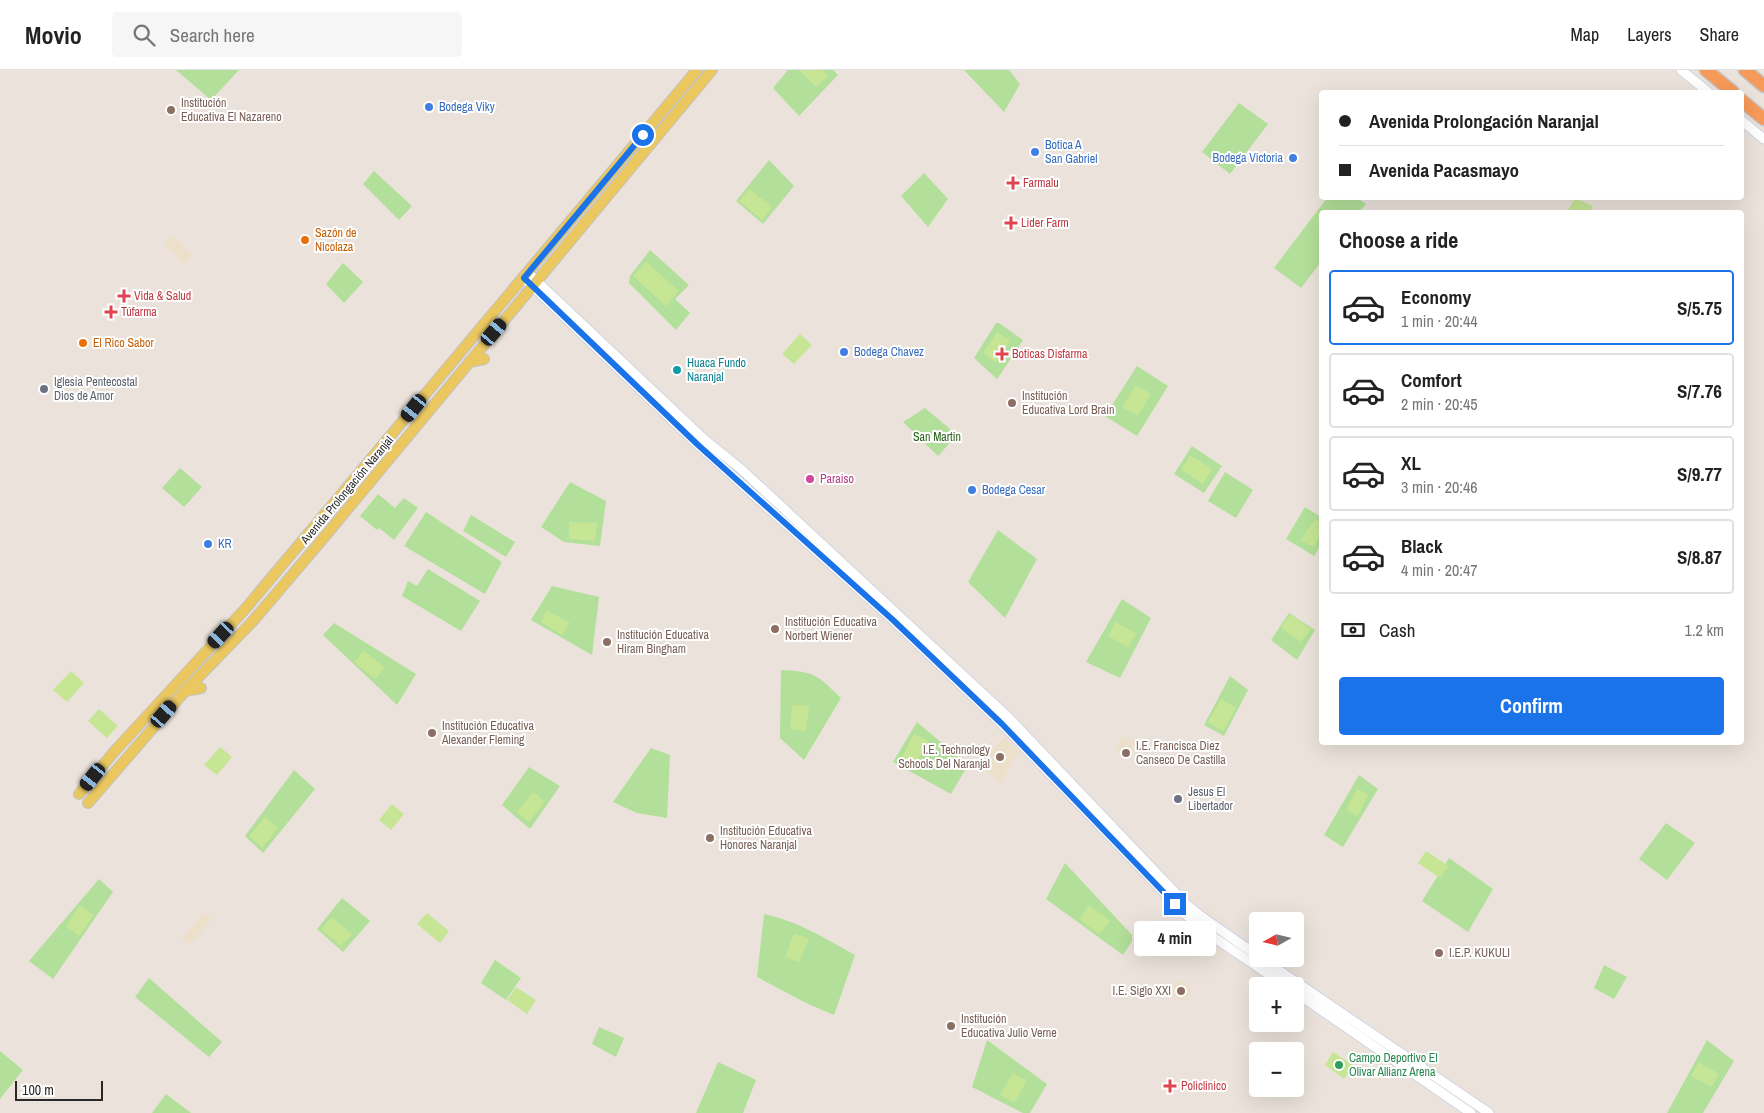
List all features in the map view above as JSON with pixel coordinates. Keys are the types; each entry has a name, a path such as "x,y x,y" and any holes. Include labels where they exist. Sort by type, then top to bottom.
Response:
{"highway":[{"path":"1706,70 1731,90"},
{"path":"1745,70 1764,86"},
{"path":"1744,102 1764,119"}],"main road":[{"name":"Avenida Prolongación Naranjal","path":"81,792 114,752 246,608 348,481 526,276 697,70"},
{"name":"Avenida Prolongación Naranjal","path":"88,803 185,690 252,622 712,70"},
{"path":"1681,70 1706,90"},
{"path":"1744,122 1764,139"},
{"path":"594,180 609,176"},
{"path":"581,241 582,227"},
{"path":"526,276 697,444 893,620 1002,724 1183,912 1203,930 1273,977"},
{"path":"534,284 705,440 742,469 1007,716 1187,905 1249,950"},
{"path":"463,337 463,348"},
{"path":"469,362 484,359"},
{"path":"359,507 360,494"},
{"path":"176,683 180,667"},
{"path":"185,690 201,688"},
{"path":"1275,968 1490,1113"},
{"path":"1304,998 1471,1113"}],"shaded area":[{"path":"172,235 193,255 184,264 163,244"},
{"name":"I.E. Francisca Diez Canseco De Castilla","path":"1122,736 1136,742 1126,759 1116,748"},
{"name":"I.E. Technology Schools Del Naranjal","path":"1004,737 1019,751 1000,783 979,764"},
{"path":"203,914 212,919 190,945 182,938"},
{"name":"I.E. Siglo XXI","path":"1177,979 1192,988 1185,1002 1169,994"}],"green space":[{"path":"176,70 239,70 211,100"},
{"path":"788,70 833,70 838,75 799,116 773,88"},
{"path":"799,70 822,70 828,76 816,87"},
{"path":"964,70 1009,70 1020,84 1004,112"},
{"path":"1239,103 1268,124 1230,174 1202,152"},
{"path":"769,160 794,186 763,224 736,201"},
{"path":"374,171 412,206 399,220 363,184"},
{"path":"924,173 948,199 928,227 901,196"},
{"path":"749,189 772,207 762,220 739,201"},
{"path":"1325,200 1360,200 1366,204 1361,210 1319,210 1319,265 1301,288 1274,268"},
{"path":"1574,200 1580,200 1593,206 1591,210 1568,210"},
{"path":"650,250 689,285 675,299 690,313 676,330 629,283 630,276"},
{"path":"646,262 679,291 666,306 633,276"},
{"path":"343,263 363,282 344,303 326,284"},
{"path":"996,323 999,323 1023,340 997,379 974,358"},
{"path":"997,332 1010,341 996,362 983,353"},
{"path":"800,334 812,345 794,364 782,354"},
{"path":"1137,366 1168,386 1137,436 1105,416"},
{"path":"1136,385 1151,394 1138,416 1122,407"},
{"name":"San Martin","path":"925,408 957,435 938,456 903,422"},
{"path":"1192,446 1222,466 1204,493 1174,474"},
{"path":"1190,455 1212,469 1203,484 1181,470"},
{"path":"180,468 202,487 184,507 162,488"},
{"path":"1225,472 1253,490 1236,518 1208,501"},
{"path":"570,482 606,501 600,546 564,542 541,527"},
{"path":"378,494 395,508 404,498 418,508 394,540 379,528 377,530 360,516"},
{"path":"1305,507 1319,516 1319,548 1314,556 1286,539"},
{"path":"426,512 502,562 485,594 404,546"},
{"path":"471,515 515,542 506,557 463,531"},
{"path":"1315,519 1319,522 1319,537 1313,547 1301,540"},
{"path":"569,522 597,523 595,541 569,539"},
{"path":"998,530 1037,559 1005,618 968,582"},
{"path":"428,569 480,601 461,631 402,596 408,581 417,586"},
{"path":"552,586 599,597 592,655 531,620"},
{"path":"1122,599 1151,618 1120,678 1086,662"},
{"path":"547,610 570,623 562,635 541,622"},
{"path":"1289,613 1315,630 1297,660 1271,640"},
{"path":"1290,614 1311,629 1301,642 1281,628"},
{"path":"1116,622 1136,634 1128,647 1108,636"},
{"path":"334,623 416,674 397,705 323,635"},
{"path":"364,651 385,667 375,679 354,662"},
{"path":"781,670 809,673 820,679 841,698 804,760 780,738"},
{"path":"71,671 84,683 67,702 53,690"},
{"path":"1230,676 1248,690 1224,736 1204,725"},
{"path":"1221,699 1236,708 1223,731 1208,722"},
{"path":"792,705 809,706 806,731 790,729"},
{"path":"99,709 118,726 107,738 88,721"},
{"path":"917,722 968,765 951,794 893,762"},
{"path":"914,734 928,741 916,764 902,757"},
{"path":"220,747 232,757 217,775 204,765"},
{"path":"651,748 670,755 667,818 637,813 613,802"},
{"path":"529,767 560,786 530,829 502,805"},
{"path":"294,770 315,789 263,853 245,836"},
{"path":"1359,775 1378,789 1343,847 1324,835"},
{"path":"1357,789 1368,794 1358,816 1346,810"},
{"path":"533,792 545,801 529,822 517,812"},
{"path":"392,804 404,814 391,830 379,820"},
{"path":"265,817 278,828 262,848 249,836"},
{"path":"1666,823 1695,843 1667,880 1639,859"},
{"path":"1426,851 1449,866 1440,878 1418,863"},
{"path":"1449,858 1493,889 1468,932 1422,901"},
{"path":"1065,863 1132,935 1132,941 1123,955 1046,899"},
{"path":"99,879 113,892 53,979 29,961"},
{"path":"342,898 370,921 343,952 317,929"},
{"path":"80,905 94,915 79,936 66,926"},
{"path":"1089,905 1110,921 1099,934 1079,919"},
{"path":"427,913 449,931 440,943 417,924"},
{"path":"764,914 788,921 822,936 855,955 834,1015 808,1004 757,977"},
{"path":"332,917 352,934 341,946 321,929"},
{"path":"794,934 809,939 799,962 785,957"},
{"path":"495,960 521,978 506,1000 481,983"},
{"path":"1604,965 1627,977 1614,999 1594,988"},
{"path":"149,978 222,1042 209,1057 135,997"},
{"path":"516,987 536,1000 527,1014 507,1000"},
{"path":"599,1027 624,1038 616,1057 592,1044"},
{"path":"987,1040 1047,1084 1030,1113 1023,1113 972,1087"},
{"path":"1707,1040 1734,1061 1703,1113 1667,1113"},
{"path":"0,1051 23,1070 0,1099"},
{"name":"Campo Deportivo El Olivar Allianz Arena","path":"1333,1052 1353,1065 1344,1079 1325,1065"},
{"path":"718,1062 756,1080 743,1113 696,1113"},
{"path":"1699,1062 1719,1074 1712,1087 1691,1076"},
{"path":"1013,1073 1027,1081 1014,1103 1000,1095"},
{"path":"166,1094 191,1113 152,1113"}],"place":[{"name":"Bodega Viky","path":"429,107"},
{"name":"Institución Educativa El Nazareno","path":"171,110"},
{"name":"Botica A San Gabriel","path":"1035,152"},
{"name":"Bodega Victoria","path":"1293,158"},
{"name":"Farmalu","path":"1013,183"},
{"name":"Lider Farm","path":"1011,223"},
{"name":"Sazón de Nicolaza","path":"305,240"},
{"name":"Vida & Salud","path":"124,296"},
{"name":"Túfarma","path":"111,312"},
{"name":"El Rico Sabor","path":"83,343"},
{"name":"Bodega Chavez","path":"844,352"},
{"name":"Boticas Disfarma","path":"1002,354"},
{"name":"Huaca Fundo Naranjal","path":"677,370"},
{"name":"Iglesia Pentecostal Dios de Amor","path":"44,389"},
{"name":"Institución Educativa Lord Brain","path":"1012,403"},
{"name":"Paraiso","path":"810,479"},
{"name":"Bodega Cesar","path":"972,490"},
{"name":"KR","path":"208,544"},
{"name":"Institución Educativa Norbert Wiener","path":"775,629"},
{"name":"Institución Educativa Hiram Bingham","path":"607,642"},
{"name":"Institución Educativa Alexander Fleming","path":"432,733"},
{"name":"I.E. Francisca Diez Canseco De Castilla","path":"1126,753"},
{"name":"I.E. Technology Schools Del Naranjal","path":"1000,757"},
{"name":"Jesus El Libertador","path":"1178,799"},
{"name":"Institución Educativa Honores Naranjal","path":"710,838"},
{"name":"I.E.P. KUKULI","path":"1439,953"},
{"name":"I.E. Siglo XXI","path":"1181,991"},
{"name":"Institución Educativa Julio Verne","path":"951,1026"},
{"name":"Campo Deportivo El Olivar Allianz Arena","path":"1339,1065"},
{"name":"Policlinico","path":"1170,1086"}],"route":[{"path":"643,135 524,278 697,444 893,620 1002,724 1175,904"}]}
